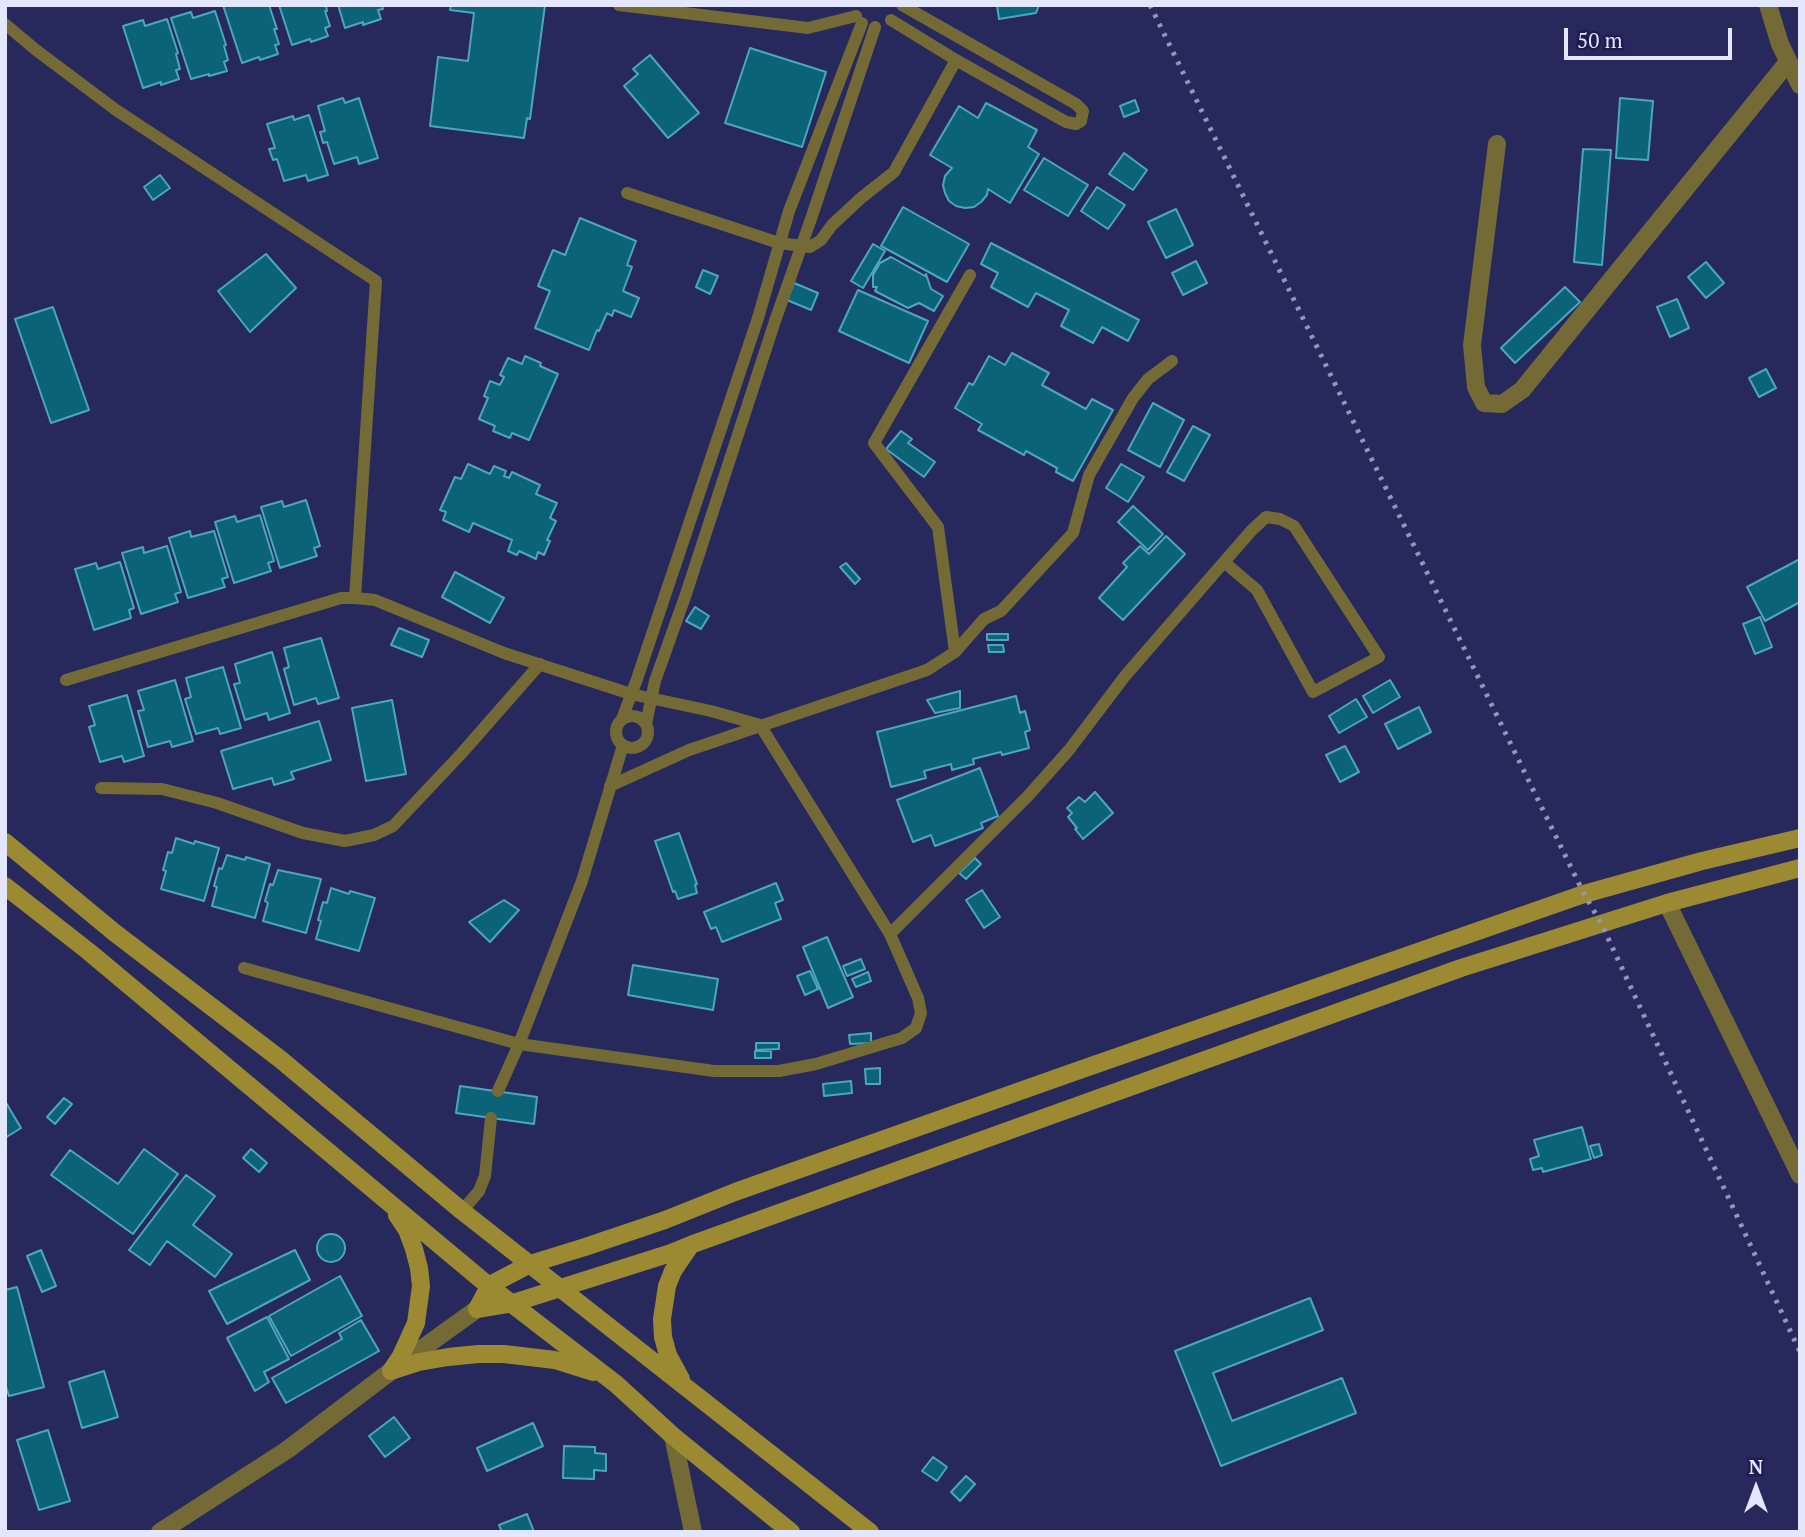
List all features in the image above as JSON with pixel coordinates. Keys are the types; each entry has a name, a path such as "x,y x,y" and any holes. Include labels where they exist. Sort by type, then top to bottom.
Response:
{"main road":[{"path":"477,1309 490,1285 530,1264 665,1220 1058,1077 1584,894 1702,861 1800,838"},
{"path":"5,842 115,933 279,1059 530,1264 870,1532"},
{"path":"477,1309 513,1303 671,1254 1461,968 1667,903 1800,868"},
{"path":"5,886 88,951 383,1198 616,1384 673,1436 792,1532"},
{"path":"383,1198 407,1230 419,1268 421,1286 416,1322 391,1371"},
{"path":"686,1386 668,1355 662,1319 667,1286 673,1271 693,1244"},
{"path":"391,1371 419,1362 449,1357 504,1354 555,1360 576,1366 616,1384"}],"street":[{"path":"1768,5 1780,44 1800,85"},
{"path":"1497,144 1472,345 1476,387 1484,403 1502,404 1522,390 1788,62"},
{"path":"1667,903 1800,1175"},
{"path":"160,1532 286,1450 477,1309"},
{"path":"673,1436 693,1532"}],"lane":[{"path":"619,5 808,28 861,18 884,25 896,12 896,5"},
{"path":"891,20 1066,122 1076,124 1081,121 1083,111 1076,104 902,5"},
{"path":"861,18 802,247 650,699 646,724 648,736 638,747 630,748 617,739 617,725 631,694 758,318 789,211 861,18"},
{"path":"5,24 116,110 376,281 355,598"},
{"path":"627,192 779,243 810,247 821,240 832,225 860,198 894,172 956,60"},
{"path":"955,652 938,527 874,443 970,275"},
{"path":"610,786 689,750 918,674 955,652 984,619 1001,611 1073,533 1089,475 1133,398 1148,379 1172,361"},
{"path":"890,934 1044,778 1069,750 1125,676 1224,562 1252,530 1266,517 1280,519 1294,526 1379,657 1313,692 1257,590 1224,562"},
{"path":"66,680 341,598 355,598 375,600 504,653 631,694 711,711 760,725 890,934 918,998 921,1013 916,1028 902,1038 816,1064 779,1071 714,1071 519,1044 244,968"},
{"path":"101,788 162,789 217,803 303,833 345,841 374,835 393,826 540,664"},
{"path":"622,719 635,716 646,724"},
{"path":"498,1091 582,881 623,745"},
{"path":"463,1210 479,1191 485,1176 491,1118"}],"building":[{"path":"223,5 269,5 277,29 274,29 279,44 275,45 278,54 242,63"},
{"path":"279,5 326,5 325,11 330,26 325,28 328,36 292,45"},
{"path":"338,5 382,5 383,9 378,10 381,19 345,28"},
{"path":"451,5 545,5 530,119 527,118 524,138 430,126 438,57 468,61 474,13 450,10"},
{"path":"997,5 1039,5 1036,13 999,19"},
{"path":"215,11 226,45 224,46 228,60 224,62 227,71 191,79 171,18 191,12 193,18"},
{"path":"167,19 178,53 176,54 180,69 176,70 179,79 143,88 123,26 143,20 145,26"},
{"path":"750,48 826,72 802,147 725,123"},
{"path":"650,55 699,113 668,138 624,86 638,74 633,69"},
{"path":"343,98 345,103 359,98 378,158 359,164 357,157 334,164 327,142 323,143 320,132 325,131 318,106"},
{"path":"1620,98 1653,101 1648,160 1616,158"},
{"path":"1135,100 1139,111 1124,117 1120,106"},
{"path":"986,103 1037,130 1028,147 1039,154 1010,203 988,189 987,195 974,207 956,206 949,201 943,185 945,176 952,168 930,155 959,106 978,118"},
{"path":"309,115 328,175 308,181 306,175 284,181 277,159 273,160 269,149 275,148 267,124 293,116 294,120"},
{"path":"1583,149 1611,150 1602,265 1574,262"},
{"path":"1124,153 1147,170 1133,190 1109,174"},
{"path":"1044,158 1088,185 1068,216 1024,190"},
{"path":"160,175 170,188 153,200 144,187"},
{"path":"1097,187 1125,205 1108,229 1081,211"},
{"path":"903,207 969,244 947,282 881,246"},
{"path":"1176,209 1193,245 1166,258 1148,222"},
{"path":"580,218 636,241 627,265 632,267 623,291 639,298 631,317 614,310 612,316 607,313 589,350 535,328 550,291 538,286 553,250 565,255"},
{"path":"991,243 1139,320 1128,341 1102,327 1093,343 1061,326 1069,310 1036,293 1028,307 991,287 998,273 981,264"},
{"path":"873,244 885,251 863,288 851,281"},
{"path":"266,254 296,288 250,332 218,291"},
{"path":"891,257 925,276 926,274 931,289 943,296 934,311 919,303 908,308 875,291 877,287 873,287 873,275 880,263"},
{"path":"1196,261 1207,283 1183,295 1172,273"},
{"path":"1706,262 1724,283 1706,298 1688,277"},
{"path":"703,270 718,276 710,294 696,287"},
{"path":"794,283 818,293 811,310 787,300"},
{"path":"1565,287 1580,302 1515,363 1501,348"},
{"path":"858,290 928,321 909,363 839,331"},
{"path":"1677,299 1689,328 1670,337 1657,307"},
{"path":"53,307 89,410 51,423 15,319"},
{"path":"1012,353 1049,373 1042,385 1086,409 1092,399 1113,410 1073,481 1056,472 1057,468 1026,451 1024,455 978,430 982,424 955,408 969,383 973,385 989,356 1005,365"},
{"path":"525,356 558,374 529,440 512,433 510,438 493,431 495,426 479,419 488,398 484,396 490,381 500,385 504,377 500,375 508,358 522,364"},
{"path":"1766,369 1776,388 1759,397 1749,378"},
{"path":"1153,403 1184,420 1160,467 1128,450"},
{"path":"1193,426 1210,435 1184,481 1167,472"},
{"path":"901,431 912,439 908,443 935,462 924,477 886,449"},
{"path":"468,464 490,474 494,466 506,471 504,476 509,478 512,472 540,485 536,494 557,503 550,518 556,521 547,540 550,541 544,555 538,552 536,559 519,551 517,555 508,551 512,540 473,523 469,532 443,520 446,512 440,510 455,477 461,479"},
{"path":"1121,464 1144,477 1128,502 1106,488"},
{"path":"306,500 320,546 314,548 317,556 280,568 261,507 282,501 284,507"},
{"path":"1133,506 1163,534 1148,550 1118,522"},
{"path":"260,515 274,561 268,563 271,571 234,583 215,522 235,516 237,522"},
{"path":"190,531 191,537 214,531 228,577 222,579 225,587 188,598 169,538"},
{"path":"1166,536 1185,554 1123,620 1099,598 1127,567 1123,563 1140,546 1149,554"},
{"path":"167,546 181,592 175,594 178,602 141,614 122,553 143,547 144,553"},
{"path":"1800,559 1800,602 1765,621 1747,587"},
{"path":"120,562 134,608 129,610 131,618 94,630 75,569 96,563 98,569"},
{"path":"846,563 860,579 855,584 840,567"},
{"path":"455,572 504,598 490,623 442,597"},
{"path":"695,607 709,616 701,629 686,621"},
{"path":"1760,617 1772,647 1755,654 1743,624"},
{"path":"399,628 429,640 422,657 391,645"},
{"path":"987,634 1008,634 1008,640 987,640"},
{"path":"321,638 339,698 318,704 316,698 294,705 284,669 289,667 284,648"},
{"path":"988,645 1003,645 1004,652 989,652"},
{"path":"272,652 290,713 269,720 267,713 245,720 234,684 240,683 235,664"},
{"path":"223,667 241,728 220,734 218,728 196,734 185,699 191,697 186,678"},
{"path":"175,680 193,741 172,747 170,741 148,747 138,711 144,710 138,691"},
{"path":"1390,680 1400,697 1373,713 1363,696"},
{"path":"960,691 960,708 935,713 927,700"},
{"path":"127,695 144,756 124,762 122,756 100,762 89,727 95,725 89,706"},
{"path":"1016,696 1020,713 1025,711 1030,730 1025,732 1029,748 973,759 974,764 952,770 951,764 924,771 926,778 891,787 877,732"},
{"path":"1356,699 1367,717 1339,733 1329,716"},
{"path":"392,700 406,774 366,781 352,708"},
{"path":"1419,707 1431,732 1398,749 1385,724"},
{"path":"319,721 331,760 291,772 294,779 274,785 272,778 233,789 221,751"},
{"path":"1345,746 1359,772 1340,782 1326,755"},
{"path":"980,768 998,816 981,823 983,828 935,846 931,835 913,842 897,800"},
{"path":"1095,792 1113,813 1083,839 1068,817 1072,813 1067,808 1079,797 1085,802"},
{"path":"679,833 697,884 697,893 678,899 655,841"},
{"path":"176,838 219,848 204,901 161,889 168,852 172,853"},
{"path":"227,855 270,864 255,918 212,906 219,868 222,869"},
{"path":"975,858 981,864 966,879 959,873"},
{"path":"278,870 321,879 306,933 263,921 270,884 273,885"},
{"path":"776,883 783,900 775,903 781,919 722,942 716,927 711,929 704,912"},
{"path":"331,888 375,898 359,951 316,939 323,902 327,903"},
{"path":"982,890 1000,917 984,928 966,900"},
{"path":"504,900 519,910 490,942 469,922"},
{"path":"827,937 853,997 828,1008 803,947"},
{"path":"861,959 865,969 847,976 843,966"},
{"path":"633,965 718,979 713,1010 628,995"},
{"path":"810,971 818,989 805,995 797,976"},
{"path":"868,972 871,981 856,987 852,979"},
{"path":"871,1033 871,1043 850,1044 849,1035"},
{"path":"756,1043 779,1043 779,1049 756,1050"},
{"path":"755,1051 771,1051 771,1058 755,1058"},
{"path":"880,1068 880,1084 866,1084 865,1069"},
{"path":"851,1081 852,1093 824,1096 823,1084"},
{"path":"460,1086 537,1097 534,1124 456,1113"},
{"path":"64,1098 72,1104 55,1124 47,1117"},
{"path":"5,1101 21,1128 5,1138"},
{"path":"1582,1127 1591,1159 1543,1172 1542,1168 1533,1170 1530,1159 1539,1156 1534,1140"},
{"path":"1599,1144 1602,1155 1594,1158 1590,1146"},
{"path":"144,1149 178,1174 133,1234 51,1175 70,1150 118,1184"},
{"path":"251,1149 267,1163 259,1172 243,1158"},
{"path":"186,1175 215,1196 193,1225 232,1254 215,1277 167,1241 150,1265 129,1250"},
{"path":"331,1234 341,1238 345,1248 341,1258 331,1262 321,1258 317,1248 321,1238"},
{"path":"41,1250 56,1286 42,1292 27,1256"},
{"path":"295,1250 310,1280 227,1324 209,1291"},
{"path":"340,1276 362,1316 291,1356 269,1316"},
{"path":"17,1287 44,1387 9,1396 5,1384 5,1290"},
{"path":"1310,1298 1323,1330 1213,1373 1232,1421 1342,1378 1356,1413 1221,1466 1175,1351"},
{"path":"267,1317 289,1359 264,1372 269,1382 255,1391 227,1338"},
{"path":"361,1320 379,1351 286,1403 272,1378 342,1339 339,1333"},
{"path":"104,1371 118,1417 82,1428 69,1382"},
{"path":"394,1417 410,1438 385,1457 369,1436"},
{"path":"533,1423 543,1446 487,1471 477,1448"},
{"path":"48,1430 70,1501 39,1510 17,1440"},
{"path":"564,1446 595,1447 595,1453 606,1454 606,1471 594,1470 594,1479 563,1478"},
{"path":"933,1457 947,1467 937,1481 922,1471"},
{"path":"966,1476 975,1484 960,1501 951,1492"},
{"path":"527,1514 534,1532 502,1532 499,1525"}],"railway":[{"path":"1150,5 1584,894 1601,923 1800,1352"}]}
